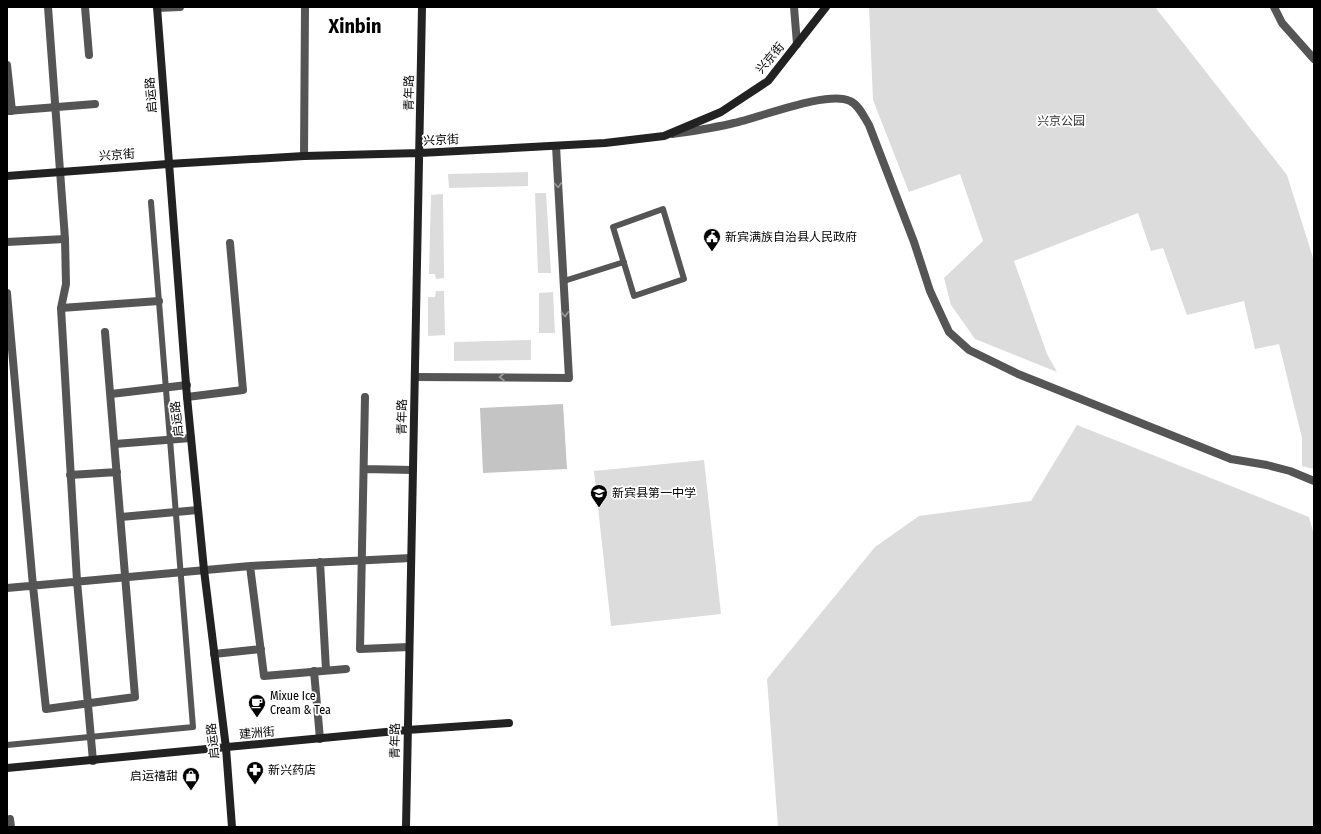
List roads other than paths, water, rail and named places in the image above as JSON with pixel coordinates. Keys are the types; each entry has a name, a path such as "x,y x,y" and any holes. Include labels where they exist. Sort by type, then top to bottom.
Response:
{"street":[{"path":"48,7 65,239 66,284 61,308 70,475 92,761"},
{"path":"84,7 89,55"},
{"path":"157,7 180,7"},
{"name":"启运路","path":"157,7 187,397 204,570 226,748 232,827"},
{"path":"304,156 305,7"},
{"name":"青年路","path":"406,827 422,7"},
{"path":"794,7 797,44"},
{"name":"兴京街","path":"7,176 304,156 420,153 556,146 605,143 664,136 722,112 768,81 826,7"},
{"path":"1274,7 1282,23 1314,59"},
{"path":"7,65 10,111 95,104"},
{"path":"664,136 734,123 812,101 838,98 850,101 858,107 869,125 914,242 930,291 949,332 968,350 1018,374 1231,459 1267,465 1290,471 1314,481"},
{"path":"415,377 569,378 556,146"},
{"path":"7,242 65,239"},
{"path":"187,397 243,390 230,243"},
{"path":"7,293 33,586 46,709 134,697 126,576 105,332"},
{"path":"61,308 159,301"},
{"path":"110,394 186,385"},
{"path":"365,398 360,649 409,647"},
{"path":"115,444 191,438"},
{"path":"364,469 413,470"},
{"path":"70,475 117,472"},
{"path":"121,517 198,510"},
{"path":"7,588 126,576 250,566 411,558"},
{"path":"320,562 326,670"},
{"path":"250,566 264,676 346,669"},
{"path":"214,654 260,649"},
{"path":"314,671 320,739"},
{"name":"建洲街","path":"8,768 407,730 509,723"}],"lane":[{"path":"7,745 193,727 151,202"},
{"path":"663,209 684,279 634,296 624,262 613,227 663,209"},
{"path":"564,281 624,262"}],"place":[{"name":"新宾满族自治县人民政府","path":"712,252"},
{"name":"新宾县第一中学","path":"599,508"},
{"name":"Mixue Ice Cream & Tea","path":"257,718"},
{"name":"新兴药店","path":"255,785"},
{"name":"启运禧甜","path":"191,791"}],"district":[{"name":"Xinbin","path":"355,26"}],"park label":[{"name":"兴京公园","path":"1061,121"}]}
